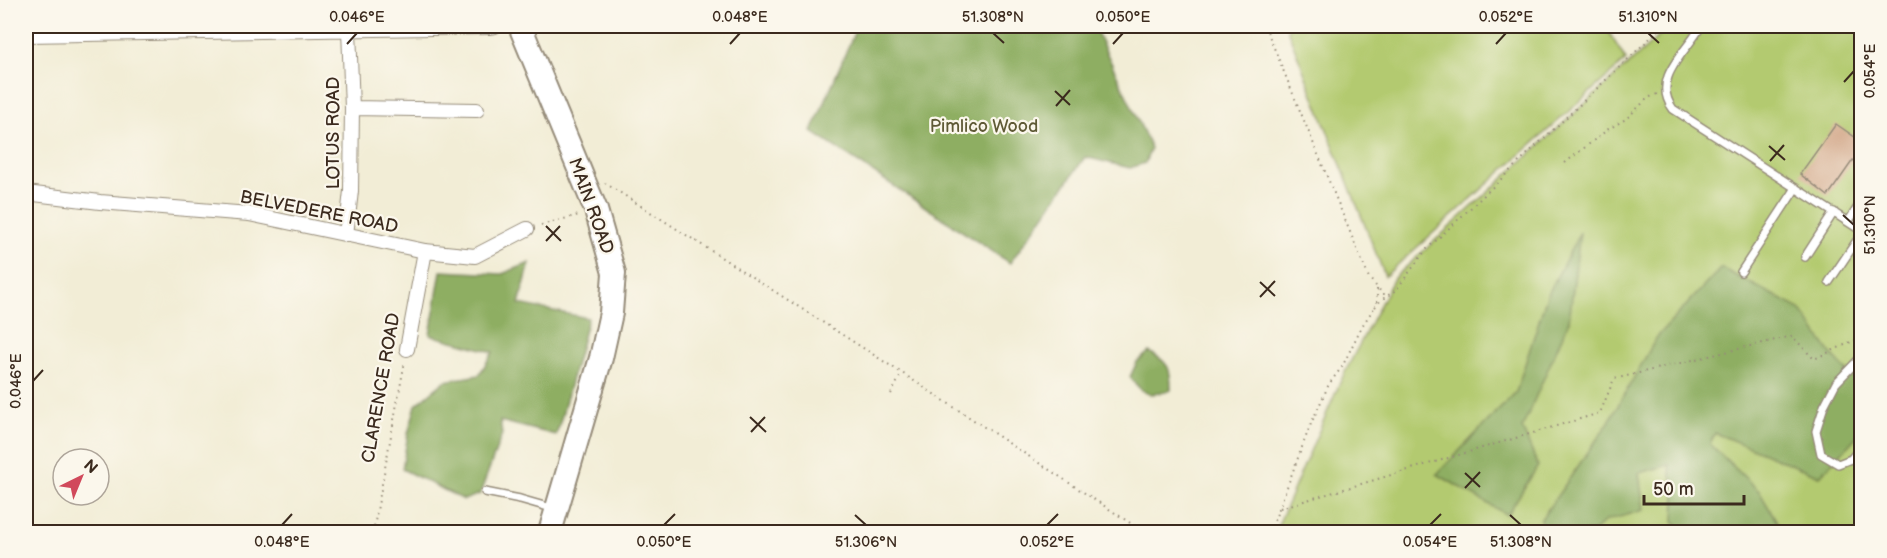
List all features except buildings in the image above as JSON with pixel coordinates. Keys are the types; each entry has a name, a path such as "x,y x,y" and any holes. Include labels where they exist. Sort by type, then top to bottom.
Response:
{"main road":[{"name":"MAIN ROAD","path":"519,26 596,210 614,273 614,295 601,358 550,532"}],"street":[{"path":"30,32 349,30 495,26"},
{"name":"LOTUS ROAD","path":"346,235 351,191 352,108 349,30"},
{"path":"352,108 477,110"},
{"name":"BELVEDERE ROAD","path":"26,193 100,202 249,214 424,251 475,256 527,229"},
{"name":"CLARENCE ROAD","path":"407,349 424,251"}],"lane":[{"path":"1701,26 1673,64 1665,91 1668,103 1673,109 1862,232 1829,282"},
{"path":"1741,272 1796,188"},
{"path":"1848,222 1862,201"},
{"path":"1805,257 1834,212"},
{"path":"1862,356 1836,383 1824,406 1816,431 1821,454 1838,464 1851,459 1862,446"},
{"path":"485,492 557,510"}],"path":[{"path":"1266,26 1369,278 1383,294 1389,294"},
{"path":"1375,307 1396,290 1426,250 1663,26"},
{"path":"1565,163 1607,130 1626,120 1648,98 1665,91"},
{"path":"578,166 902,373 1144,532"},
{"path":"527,229 596,210"},
{"path":"1270,532 1310,426 1329,384 1342,367 1348,352 1375,307 1378,300 1377,288"},
{"path":"1280,508 1600,413 1614,379 1792,336 1814,358 1862,337"},
{"name":"CLARENCE ROAD","path":"373,532 407,349"},
{"path":"891,394 902,373"}],"green space":[{"name":"Pimlico Wood","path":"857,26 1094,26 1151,148 1145,163 1130,168 1085,157 1010,263 812,132"},
{"path":"1292,26 1605,26 1626,60 1385,276 1287,29"},
{"path":"1670,26 1861,26 1861,532 1275,532 1342,378 1394,278"},
{"path":"1580,232 1569,321 1522,428 1538,466 1507,515 1437,474 1516,392 1547,296"},
{"path":"530,263 519,304 588,318 561,419 556,435 500,421 502,434 480,494 464,500 402,469 416,405 445,381 479,375 493,352 430,335 441,271 502,274"},
{"path":"1721,268 1800,309 1832,355 1861,386 1861,427 1858,435 1820,476 1715,433 1710,444 1759,491 1783,532 1688,532 1674,522 1675,496 1669,465 1639,473 1644,510 1605,521 1593,532 1541,532 1541,519 1607,425 1657,337"},
{"path":"1149,352 1168,366 1171,390 1157,394 1147,393 1139,388 1130,377 1137,362"}]}
